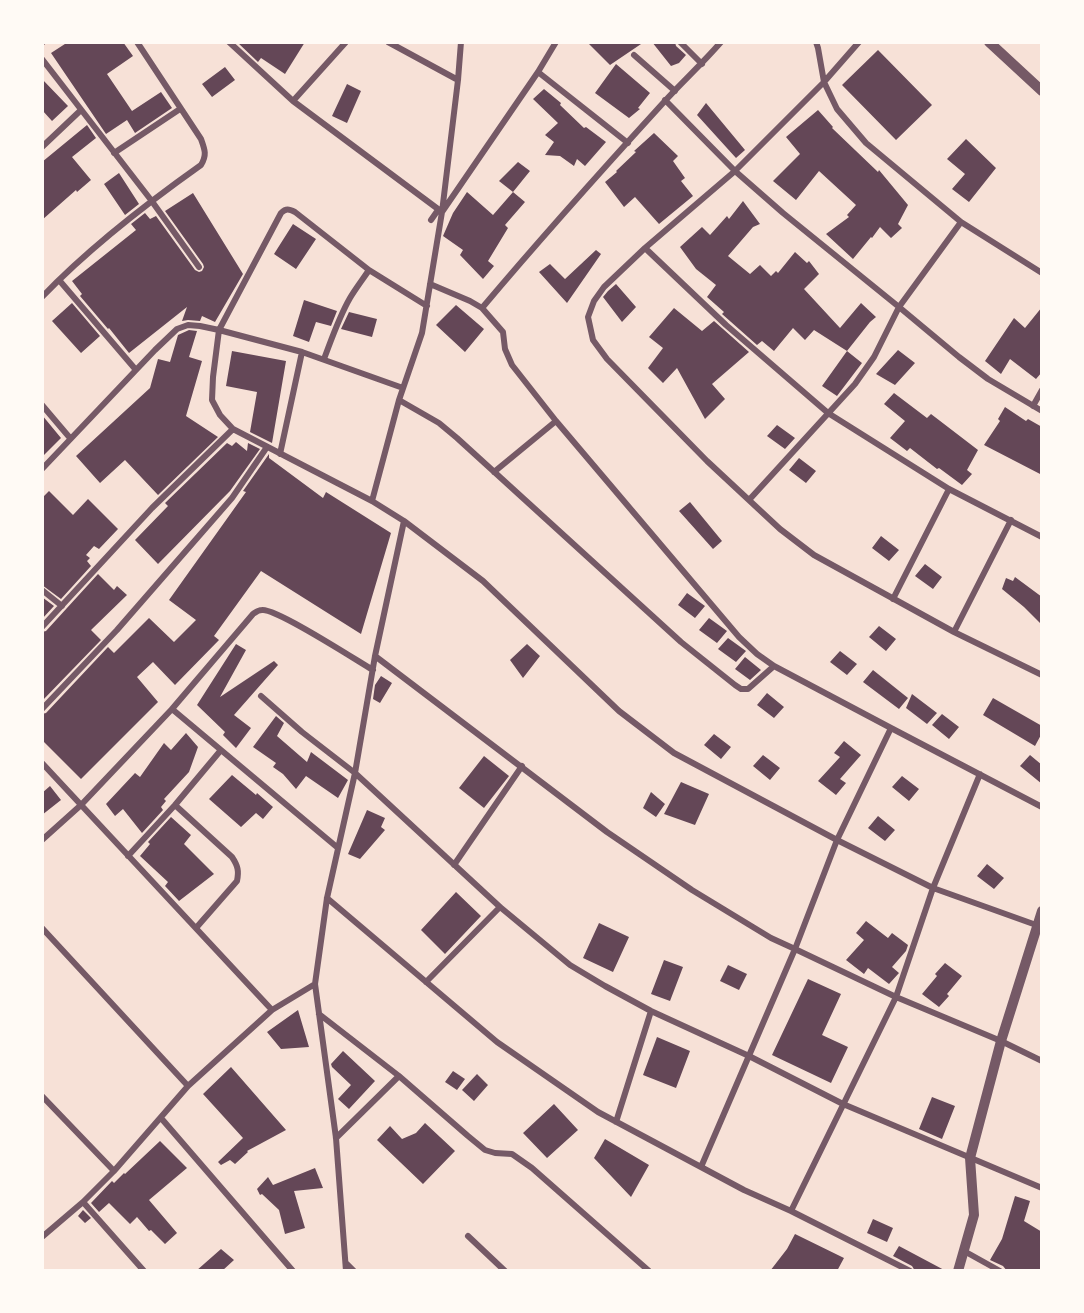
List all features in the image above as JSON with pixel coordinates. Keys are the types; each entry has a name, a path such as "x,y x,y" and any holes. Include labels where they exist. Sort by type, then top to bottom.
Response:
{"street":[{"path":"42,297 151,200 201,165 206,156 201,139 137,42"},
{"path":"230,42 293,101 440,211"},
{"path":"293,101 346,42"},
{"path":"388,42 458,80"},
{"path":"372,501 399,400 422,333 458,80 461,42"},
{"path":"431,220 440,211 538,72 556,42"},
{"path":"680,42 702,64"},
{"path":"482,308 552,225 721,42"},
{"path":"816,42 824,82 837,109 866,143 961,222 1042,273"},
{"path":"859,42 824,82 735,171 645,248 604,287 594,301 588,317 593,340 607,359 707,461 780,529 814,555 954,632 1042,675"},
{"path":"989,42 1042,91"},
{"path":"634,55 675,91"},
{"path":"42,59 151,200 199,267"},
{"path":"538,72 627,143"},
{"path":"665,100 735,171 783,213 959,357 988,379 1042,411"},
{"path":"114,153 180,109"},
{"path":"42,147 81,110"},
{"path":"427,306 369,270 295,212 285,209 219,330 212,400 220,415 233,429 372,501 405,521 483,581 619,711 674,753 837,840 933,888 1040,927"},
{"path":"749,500 855,384 874,357 899,307 961,222"},
{"path":"645,248 726,325 828,413 949,489 1042,537"},
{"path":"324,359 335,328 351,296 369,270"},
{"path":"59,280 136,370"},
{"path":"42,284 48,291"},
{"path":"430,284 482,308 503,332 512,365 556,421 739,637 757,654 774,666 1042,807"},
{"path":"42,469 177,329 188,325 219,330 302,352 403,387"},
{"path":"280,454 302,352"},
{"path":"1034,406 1042,390"},
{"path":"399,400 439,423 458,438 681,642 735,685 741,689 748,689 774,666"},
{"path":"42,405 70,438"},
{"path":"494,472 556,421"},
{"path":"42,627 152,508 233,429"},
{"path":"42,709 117,630 232,498 267,447"},
{"path":"893,599 949,489"},
{"path":"954,632 1011,520"},
{"path":"354,1271 346,1267 336,1138 315,984 327,898 355,773 375,656 405,521"},
{"path":"42,590 62,606"},
{"path":"42,840 81,805 172,709 253,614 262,610 287,619 373,670"},
{"path":"375,656 607,832 692,890 771,938 896,997 1001,1041 1042,1062"},
{"path":"261,696 302,732 355,773 500,907 570,965 651,1011 749,1056 843,1104 1042,1188"},
{"path":"172,709 338,848"},
{"path":"701,1167 795,949 837,840 891,728"},
{"path":"128,856 221,750"},
{"path":"42,763 272,1010"},
{"path":"454,865 522,766"},
{"path":"791,1211 896,997 933,888 980,774"},
{"path":"176,804 232,857 239,873 237,881 196,928"},
{"path":"327,898 496,1042 597,1112 744,1190 910,1271"},
{"path":"426,982 500,907"},
{"path":"958,1271 974,1215 970,1158 1001,1041 1040,927 1042,911"},
{"path":"42,928 188,1086"},
{"path":"42,1238 83,1203 114,1171 188,1086 272,1010 315,984"},
{"path":"616,1122 651,1011"},
{"path":"319,1014 399,1076 485,1150 512,1154 532,1168 649,1271"},
{"path":"336,1138 399,1076"},
{"path":"42,1096 114,1171"},
{"path":"161,1118 293,1271"},
{"path":"83,1203 144,1271"},
{"path":"468,1236 505,1271"},
{"path":"964,1251 1000,1271"}],"building":[{"path":"68,42 123,42 133,56 107,74 132,111 161,92 172,108 135,133 127,120 106,134 51,53"},
{"path":"237,42 305,42 285,74 261,58 258,62"},
{"path":"587,42 644,42 610,65"},
{"path":"652,42 675,42 676,46 686,55 679,63 671,66"},
{"path":"878,50 932,105 896,140 842,85"},
{"path":"616,64 650,93 638,108 640,109 629,118 595,93"},
{"path":"225,67 235,80 212,97 202,84"},
{"path":"42,79 68,106 52,121 42,110"},
{"path":"347,84 361,91 347,123 332,116"},
{"path":"544,89 561,103 560,105 584,128 586,127 606,142 585,166 577,159 574,166 560,156 545,155 554,142 545,135 558,123 533,99"},
{"path":"706,103 745,150 736,158 697,115"},
{"path":"818,110 832,128 878,172 879,170 908,205 898,224 902,228 891,238 880,227 853,259 826,234 849,217 847,215 856,205 819,171 796,200 773,181 800,154 786,137"},
{"path":"87,125 96,138 72,157 91,180 42,220 42,162"},
{"path":"654,133 678,156 673,161 685,178 681,181 693,196 659,224 635,197 624,207 605,182"},
{"path":"966,139 996,168 969,202 952,189 965,174 947,159"},
{"path":"518,162 530,171 513,192 499,181"},
{"path":"119,173 139,204 125,215 104,184"},
{"path":"467,192 493,215 513,192 525,202 505,225 508,228 488,261 494,266 483,279 460,255 463,250 443,236 453,213"},
{"path":"193,193 243,274 215,322 202,316 200,321 182,321 187,307 129,353 80,296 82,294 72,281 136,230 131,224 145,213 150,219 156,216 195,270 202,271 203,264 165,211"},
{"path":"743,201 760,224 753,227 728,256 750,274 760,265 771,276 776,271 778,273 795,252 807,263 809,261 819,274 804,289 840,328 861,303 876,317 847,351 814,330 805,340 793,328 774,351 762,341 757,345 722,314 724,312 707,297 716,285 696,269 680,247 702,227 710,235 727,216 729,219"},
{"path":"293,224 316,239 296,269 274,254"},
{"path":"596,250 601,254 567,303 539,272 550,264 565,279"},
{"path":"616,284 636,307 622,322 603,297"},
{"path":"304,300 337,311 331,326 316,322 309,342 293,336"},
{"path":"72,303 100,336 81,353 52,321"},
{"path":"456,305 484,329 465,352 436,325"},
{"path":"1042,307 1042,372 1036,379 1010,359 1001,374 985,361 1014,318 1025,328"},
{"path":"674,308 702,331 714,321 749,352 712,384 725,399 705,419 677,368 663,383 648,368 663,348 649,337"},
{"path":"349,312 377,319 372,337 341,329"},
{"path":"189,330 197,331 189,357 202,361 186,416 218,437 158,495 125,460 100,483 76,456 150,388 158,359 170,362 178,335"},
{"path":"898,350 915,363 895,385 876,374"},
{"path":"232,351 286,361 272,443 250,432 257,392 226,386"},
{"path":"847,351 862,363 837,396 822,386"},
{"path":"894,393 927,418 931,414 978,450 967,470 972,474 962,485 910,448 907,451 890,438 905,421 884,404"},
{"path":"1005,407 1026,421 1028,419 1042,427 1042,475 984,445 1000,421 998,419"},
{"path":"42,415 61,438 42,457"},
{"path":"777,425 795,438 785,449 767,436"},
{"path":"236,442 247,451 248,443 260,449 230,491 158,564 135,540 168,506 165,503 227,443 232,446"},
{"path":"269,454 269,458 323,498 326,492 391,533 361,634 261,571 214,636 219,640 175,685 153,662 137,677 158,702 81,779 42,740 42,714 46,713 108,647 114,653 149,618 174,642 196,620 169,600 246,492 243,491"},
{"path":"799,458 816,471 806,483 789,470"},
{"path":"49,491 73,515 88,499 118,529 99,549 94,546 86,555 90,558 87,561 91,566 61,599 42,585 42,498"},
{"path":"690,502 722,541 713,549 679,511"},
{"path":"881,536 899,550 889,561 872,548"},
{"path":"925,564 942,577 933,589 915,576"},
{"path":"98,574 114,590 117,586 127,595 91,630 101,640 42,701 42,632 46,631"},
{"path":"1015,577 1042,597 1042,625 1002,589 1006,578 1013,581"},
{"path":"687,593 705,606 695,618 678,605"},
{"path":"42,597 54,606 42,619"},
{"path":"709,618 727,631 717,643 699,630"},
{"path":"879,626 896,639 886,651 869,637"},
{"path":"728,638 746,651 736,662 718,649"},
{"path":"236,644 246,650 220,697 274,661 278,665 234,715 251,728 236,748 223,735 225,732 197,705"},
{"path":"527,644 540,656 523,678 510,660"},
{"path":"840,651 857,664 847,675 830,662"},
{"path":"745,657 761,670 750,680 735,669"},
{"path":"873,670 908,698 899,709 863,682"},
{"path":"381,676 392,683 380,703 373,699 375,685"},
{"path":"767,693 784,707 774,718 757,705"},
{"path":"912,694 937,713 927,724 906,708"},
{"path":"993,698 1042,726 1042,733 1035,746 983,715"},
{"path":"942,714 959,727 949,739 932,725"},
{"path":"276,716 284,723 277,736 307,762 311,752 348,780 338,798 306,776 296,789 283,774 273,767 276,763 253,747"},
{"path":"186,733 198,747 189,772 164,799 166,801 161,807 163,810 142,833 123,809 115,816 106,804 135,773 140,777 164,743 171,750"},
{"path":"714,734 731,747 721,759 704,745"},
{"path":"844,741 861,755 840,779 846,783 836,795 818,781 840,757 834,753"},
{"path":"763,755 780,768 770,780 753,766"},
{"path":"1030,755 1042,765 1042,784 1020,766"},
{"path":"484,756 509,776 484,808 459,788"},
{"path":"232,775 273,807 263,819 256,813 241,827 209,799"},
{"path":"902,776 919,789 909,801 892,787"},
{"path":"681,782 709,794 695,825 664,814"},
{"path":"50,786 61,800 42,815 42,793"},
{"path":"651,792 665,804 656,817 643,808"},
{"path":"367,810 385,818 381,827 385,830 360,859 348,854"},
{"path":"878,816 895,830 885,841 868,828"},
{"path":"171,817 191,835 184,844 214,874 179,901 165,886 168,882 140,856 150,844 148,842"},
{"path":"987,864 1004,878 994,889 977,876"},
{"path":"456,892 481,916 445,954 421,930"},
{"path":"866,921 888,938 892,933 908,945 906,951 892,967 899,973 889,984 868,968 864,974 846,960 864,940 856,933"},
{"path":"599,923 629,937 613,972 583,958"},
{"path":"664,960 683,967 670,1001 651,994"},
{"path":"945,963 962,976 939,1007 922,994"},
{"path":"728,965 747,974 739,990 720,981"},
{"path":"808,979 841,994 822,1035 848,1047 831,1083 772,1055"},
{"path":"298,1010 309,1047 281,1049 267,1032"},
{"path":"657,1037 690,1051 676,1088 643,1075"},
{"path":"343,1051 375,1081 349,1109 338,1099 351,1085 331,1064"},
{"path":"231,1067 286,1130 247,1151 235,1164 230,1160 221,1165 218,1162 243,1138 203,1094"},
{"path":"453,1071 465,1079 457,1090 445,1082"},
{"path":"477,1074 488,1085 474,1101 462,1090"},
{"path":"932,1097 955,1106 942,1139 919,1129"},
{"path":"554,1104 578,1130 547,1158 523,1133"},
{"path":"425,1123 455,1151 423,1184 377,1140 390,1126 402,1139 416,1133"},
{"path":"605,1139 649,1165 631,1197 594,1158"},
{"path":"160,1141 187,1168 149,1200 177,1233 165,1244 137,1217 130,1224 109,1203 99,1212 91,1203 112,1181 114,1183 125,1174"},
{"path":"315,1168 323,1188 294,1191 305,1228 285,1234 279,1210 262,1194 260,1195 257,1189 268,1177 273,1185"},
{"path":"1015,1196 1030,1201 1024,1221 1042,1232 1042,1271 1007,1271 1003,1266 990,1260 1002,1239"},
{"path":"83,1210 91,1218 85,1223 78,1216"},
{"path":"873,1219 893,1228 887,1242 867,1233"},
{"path":"795,1234 844,1258 837,1271 770,1271"},
{"path":"899,1246 946,1271 915,1271 912,1266 893,1256"},
{"path":"221,1249 234,1260 222,1271 196,1271"}]}
